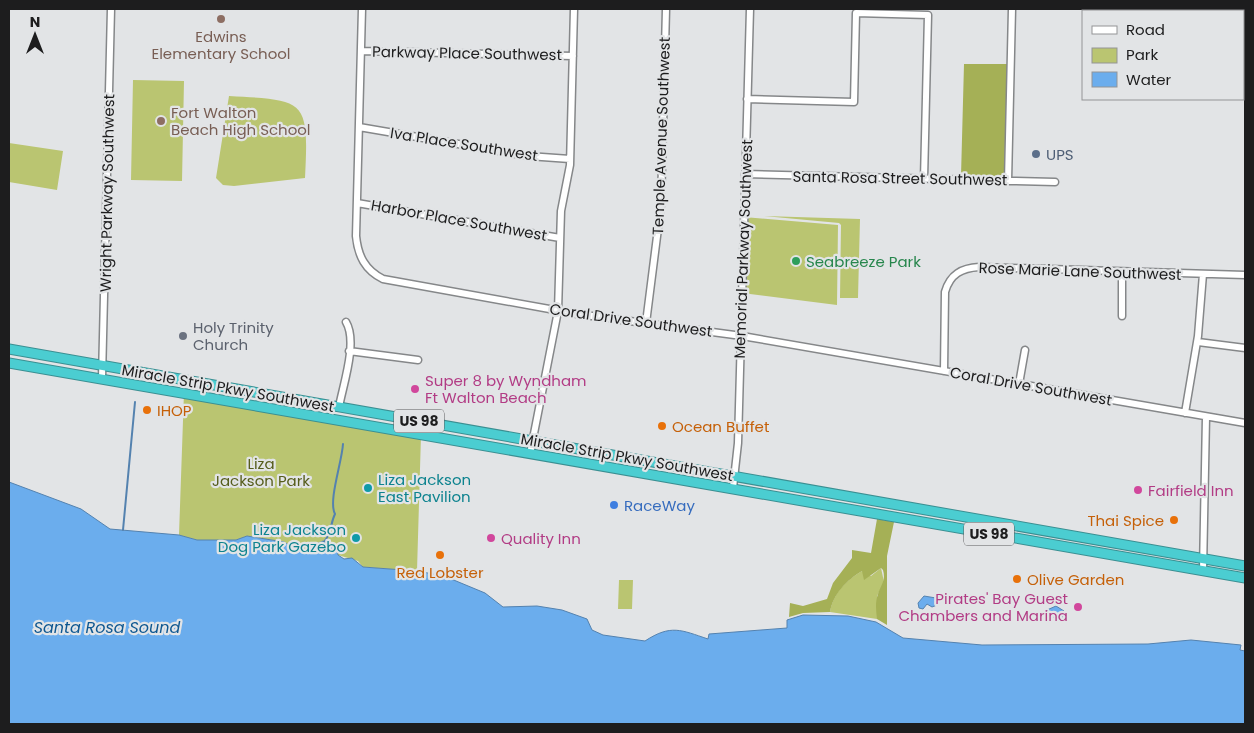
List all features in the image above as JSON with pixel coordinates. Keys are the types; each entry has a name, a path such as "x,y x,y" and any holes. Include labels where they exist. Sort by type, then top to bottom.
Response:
{"highway":[{"name":"Miracle Strip Pkwy Southwest","path":"9,349 1245,566"},
{"name":"Miracle Strip Pkwy Southwest","path":"9,363 1245,578"}],"street":[{"name":"Wright Parkway Southwest","path":"102,378 111,9"},
{"name":"Coral Drive Southwest","path":"362,9 356,236 358,251 368,268 383,279 558,311 740,336 1245,424"},
{"path":"530,454 558,311 562,201 570,159 574,9"},
{"name":"Temple Avenue Southwest","path":"646,323 661,205 666,9"},
{"name":"Memorial Parkway Southwest","path":"733,488 738,443 750,9"},
{"path":"1008,180 1012,9"},
{"path":"747,98 854,102 856,13 928,15 924,178"},
{"name":"Parkway Place Southwest","path":"361,51 572,56"},
{"name":"Iva Place Southwest","path":"359,127 528,156 570,159"},
{"name":"Santa Rosa Street Southwest","path":"745,174 1054,182"},
{"name":"Harbor Place Southwest","path":"357,203 560,238"},
{"name":"Rose Marie Lane Southwest","path":"944,371 946,292 950,280 963,270 979,268 1245,275"},
{"path":"1122,272 1122,316"},
{"path":"1186,413 1198,342 1203,274"},
{"path":"338,407 349,362 349,328 346,322"},
{"path":"1198,342 1245,348"},
{"path":"1019,384 1025,350"},
{"path":"349,351 418,360"},
{"path":"1203,571 1206,417"}],"green space":[{"path":"964,64 1008,64 1005,177 961,176"},
{"path":"133,80 184,81 182,181 131,180"},
{"path":"229,96 274,99 288,103 297,109 303,118 306,132 305,178 234,186 223,185 216,178"},
{"path":"9,143 63,151 57,190 9,182"},
{"path":"764,216 860,219 858,298 840,298 841,225 839,223"},
{"name":"Seabreeze Park","path":"744,217 838,225 837,305 742,293"},
{"name":"Liza Jackson Park","path":"184,392 421,435 417,571 363,567 358,561 338,555 300,552 284,542 247,536 236,540 197,540 179,535"},
{"path":"877,519 894,522 887,556 887,625 877,619 876,600 884,577 881,568 864,580 862,571 851,579 837,593 830,612 803,613 789,617 790,603 803,606 827,599 833,583 852,558 852,550 871,553"},
{"path":"881,568 884,582 877,596 877,619 830,612 837,593 851,579 862,571 871,576"},
{"path":"619,580 633,580 632,609 618,609"}],"water":[{"name":"Santa Rosa Sound","path":"9,482 81,509 110,529 179,535 197,540 236,540 247,536 284,542 300,552 314,553 317,544 323,541 337,549 338,555 344,559 352,558 363,567 417,571 444,576 485,593 503,607 537,606 562,610 587,619 592,630 603,635 645,641 662,632 676,630 708,639 709,634 787,628 787,620 803,615 848,616 876,622 903,638 982,645 1148,644 1191,640 1241,645 1240,650 1245,651 1245,724 9,724"},
{"path":"924,596 936,598 937,605 932,607 927,604 923,609 919,608 918,603"},
{"path":"1056,606 1064,611 1064,616 1060,618 1057,615 1050,620 1045,615 1047,610"}],"waterway":[{"path":"123,530 135,402"},
{"path":"324,542 335,514 333,508 334,491 343,444"}],"place":[{"name":"Edwins Elementary School","path":"221,19"},
{"name":"Fort Walton Beach High School","path":"161,121"},
{"name":"UPS","path":"1036,154"},
{"name":"Seabreeze Park","path":"796,261"},
{"name":"Holy Trinity Church","path":"183,336"},
{"name":"Super 8 by Wyndham Ft Walton Beach","path":"415,389"},
{"name":"IHOP","path":"147,410"},
{"name":"Ocean Buffet","path":"662,426"},
{"name":"Liza Jackson East Pavilion","path":"368,488"},
{"name":"Fairfield Inn","path":"1138,490"},
{"name":"RaceWay","path":"614,505"},
{"name":"Thai Spice","path":"1174,520"},
{"name":"Liza Jackson Dog Park Gazebo","path":"356,538"},
{"name":"Quality Inn","path":"491,538"},
{"name":"Red Lobster","path":"440,555"},
{"name":"Olive Garden","path":"1017,579"},
{"name":"Pirates' Bay Guest Chambers and Marina","path":"1078,607"}]}
